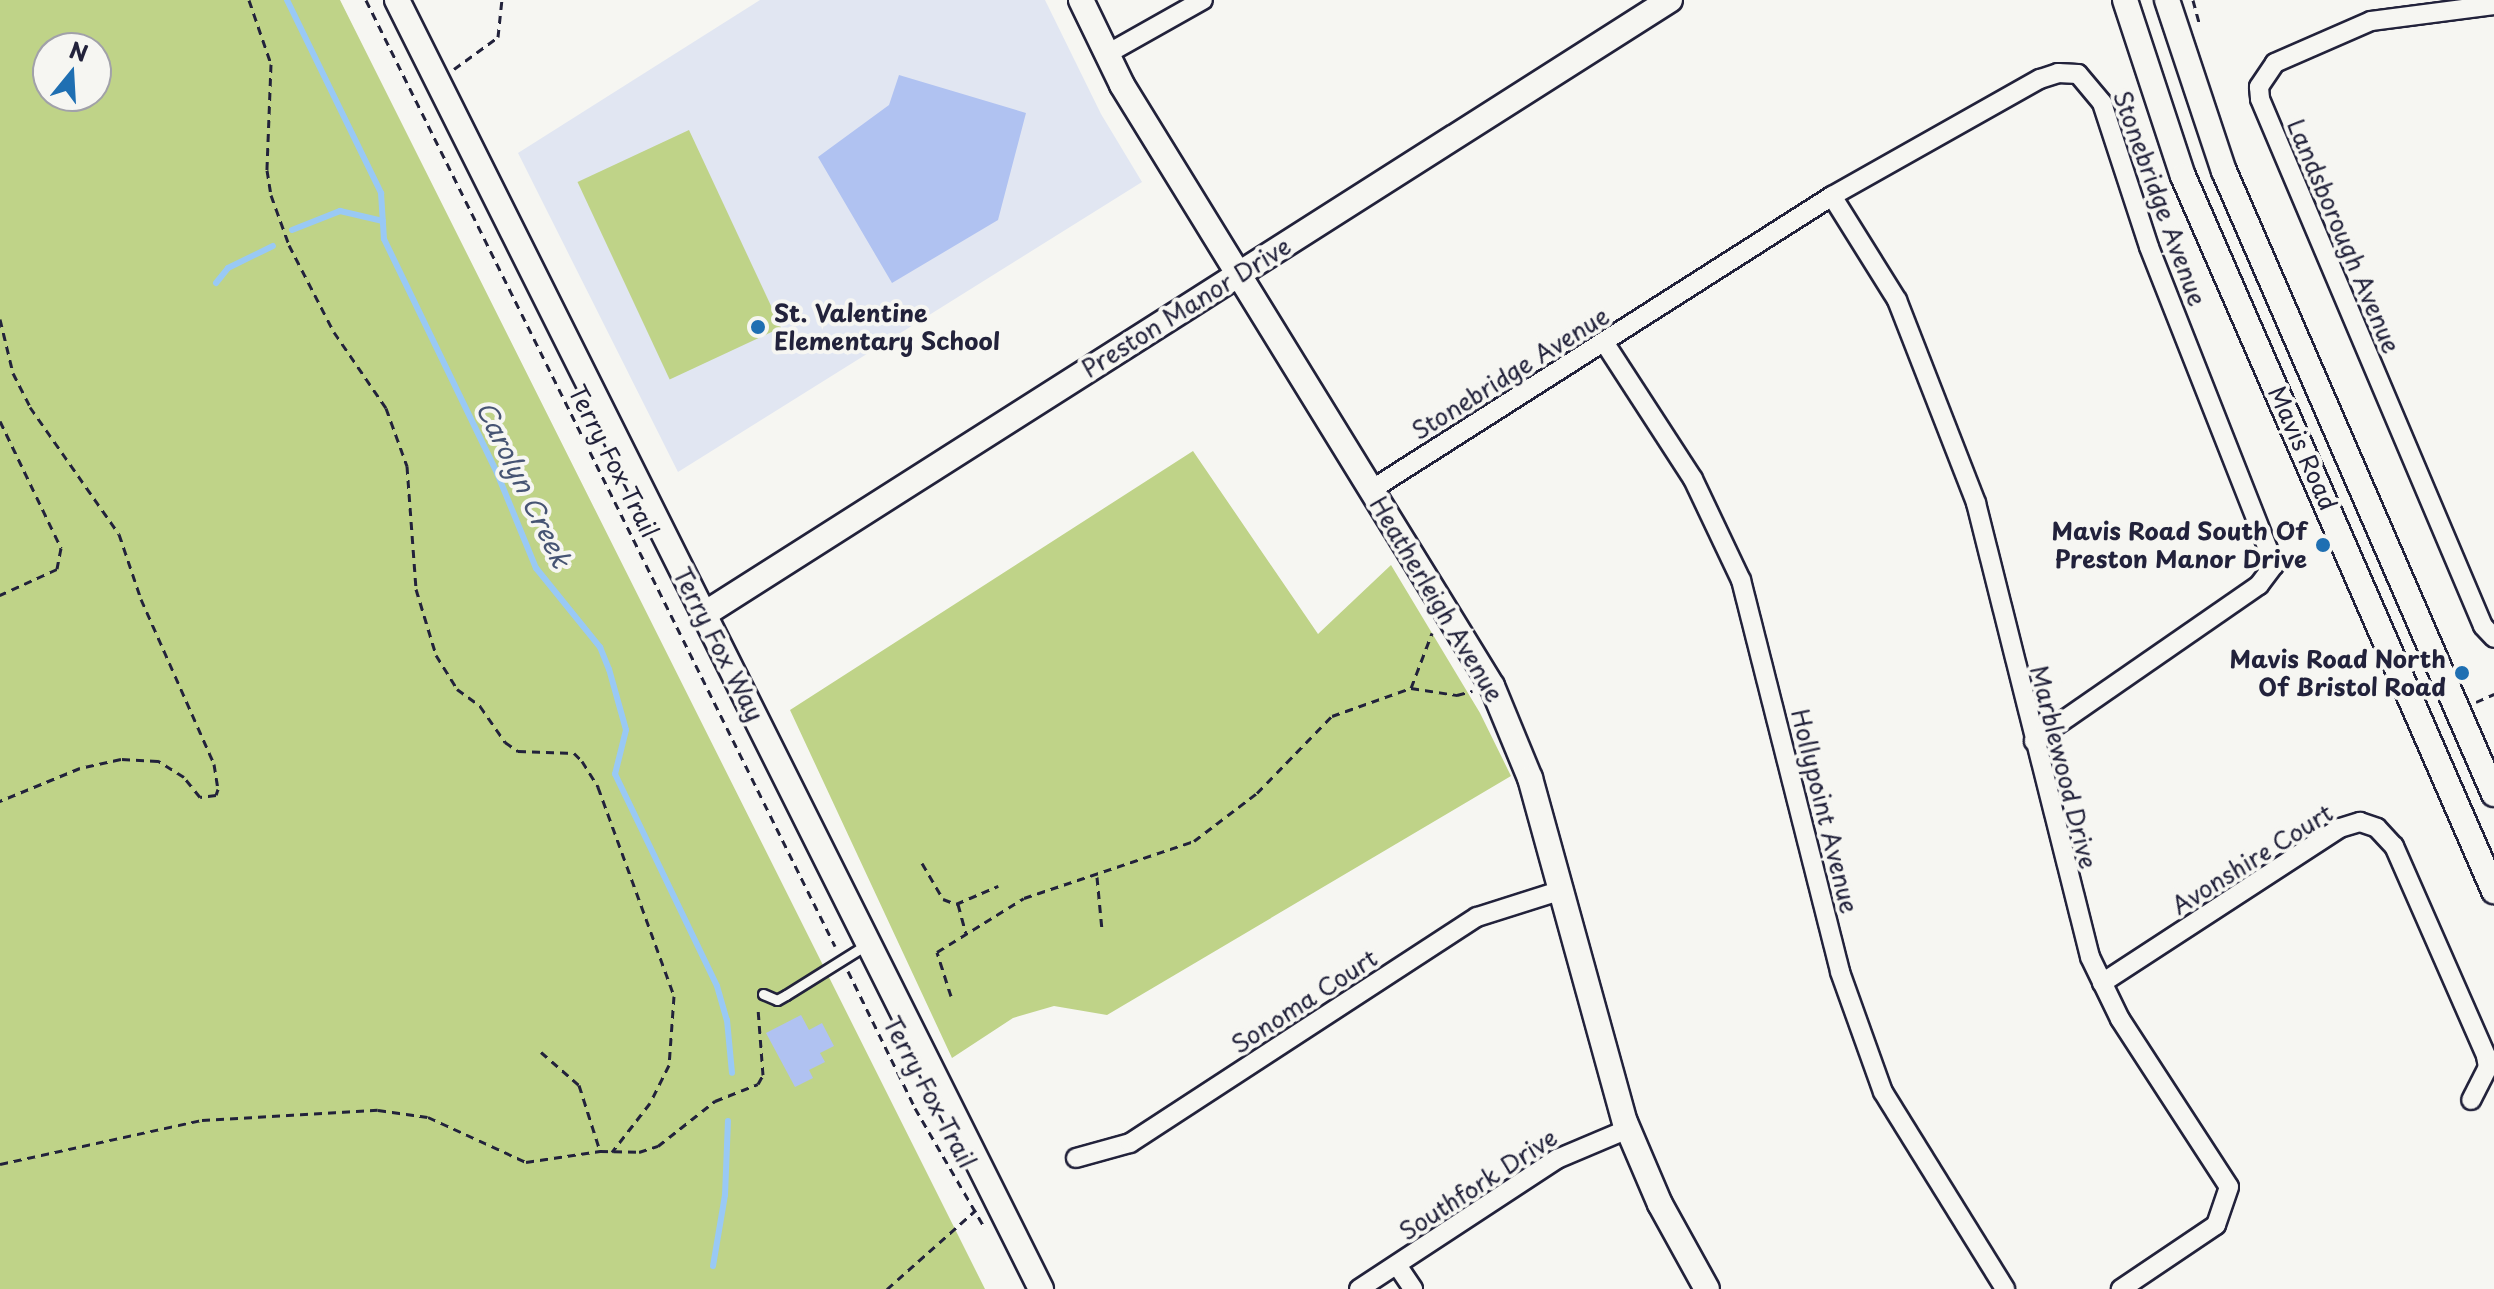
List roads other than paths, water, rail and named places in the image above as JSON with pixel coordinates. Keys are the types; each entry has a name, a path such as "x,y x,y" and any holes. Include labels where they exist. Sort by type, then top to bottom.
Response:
{"street":[{"name":"Terry Fox Way","path":"397,0 1041,1289"},
{"name":"Heatherleigh Avenue","path":"1081,0 1107,54 1239,275 1492,686 1530,778 1628,1129 1660,1204 1707,1289"},
{"path":"1107,54 1203,0"},
{"name":"Preston Manor Drive","path":"703,615 1125,342 1239,275 1670,0"},
{"name":"Mavis Road","path":"2125,0 2183,176 2494,891"},
{"name":"Mavis Road","path":"2167,0 2224,171 2494,794"},
{"name":"Landsborough Avenue","path":"2494,5 2371,21 2275,63 2259,87 2483,626 2494,638"},
{"name":"Stonebridge Avenue","path":"1371,490 1832,196 2040,79 2058,73 2088,80 2102,103 2149,247 2273,554 2271,574 2259,585 2034,741"},
{"name":"Marblewood Drive","path":"1832,196 1897,300 1976,503 2075,913 2102,983 2120,1019 2229,1187 2216,1225 2121,1289"},
{"name":"Hollypoint Avenue","path":"1604,342 1693,479 1741,580 1840,972 1883,1092 2005,1289"},
{"name":"Avonshire Court","path":"2102,983 2340,828 2360,822 2377,828 2394,846 2486,1056 2488,1067 2471,1100"},
{"name":"Sonoma Court","path":"1076,1158 1130,1143 1477,917 1562,890"},
{"name":"Southfork Drive","path":"1359,1289 1557,1159 1628,1129"},
{"path":"1397,1265 1413,1289"}],"lane":[{"path":"763,994 777,1000 869,943"}],"waterway":[{"name":"Carolyn Creek","path":"287,0 381,193 384,239 497,473 536,568 600,647 626,730 615,774 717,986 727,1020 732,1073"},
{"path":"292,230 340,211 383,221"},
{"path":"216,283 228,268 273,246"},
{"name":"Carolyn Creek","path":"713,1266 725,1195 728,1121"}],"place":[{"name":"St. Valentine Elementary School","path":"758,327"},
{"name":"Mavis Road South Of Preston Manor Drive","path":"2323,545"},
{"name":"Mavis Road North Of Bristol Road","path":"2462,673"}]}
